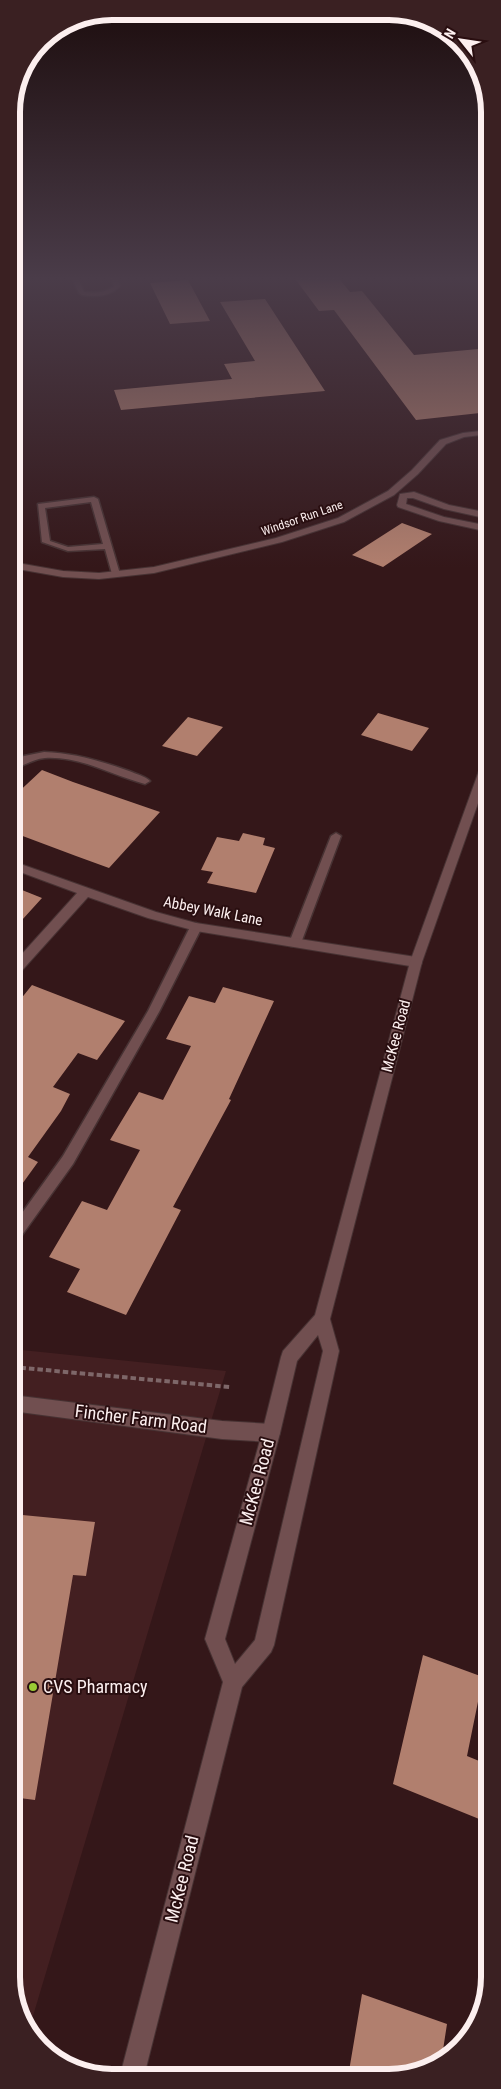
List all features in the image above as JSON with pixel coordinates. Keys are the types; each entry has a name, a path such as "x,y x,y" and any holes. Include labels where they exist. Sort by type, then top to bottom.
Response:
{"street":[{"name":"Windsor Run Lane","path":"20,566 63,574 99,576 154,570 279,540 342,520 391,493 415,472 442,442 463,435 481,433"},
{"path":"391,493 414,496 447,507 481,514"},
{"path":"403,496 401,505 442,519 481,528"},
{"path":"473,526 481,519"},
{"name":"McKee Road","path":"233,1682 215,1639 271,1433 289,1357 322,1320 416,962 481,797"},
{"name":"Abbey Walk Lane","path":"20,868 152,915 196,927 416,962"},
{"path":"20,964 86,891"},
{"name":"McKee Road","path":"134,2069 233,1682 264,1645 331,1351 322,1320"},
{"name":"Fincher Farm Road","path":"20,1403 222,1430 271,1433"}],"lane":[{"path":"107,546 68,549 46,542 41,506 94,500 116,574"},
{"path":"20,760 54,755 72,756 146,781"},
{"path":"295,943 336,836"},
{"path":"20,1227 68,1160 153,1012 196,927"}],"path":[{"path":"20,1368 230,1387"}],"shaded area":[{"path":"20,1350 226,1371 32,2021 23,2001 20,1977"}],"building":[{"path":"229,373 314,373 325,391 121,410 114,390 232,379"},
{"path":"381,373 481,373 481,413 416,420"},
{"path":"402,523 432,534 383,567 352,555"},
{"path":"378,713 429,728 412,751 361,735"},
{"path":"188,717 223,727 197,756 162,746"},
{"path":"42,770 160,812 109,868 20,835 20,791"},
{"path":"243,833 265,838 263,845 275,848 256,893 207,883 213,872 201,870 217,837 239,841"},
{"path":"20,889 42,898 20,922"},
{"path":"32,985 125,1021 97,1060 78,1053 53,1087 70,1094 61,1111 28,1157 38,1162 20,1187 20,1000"},
{"path":"223,987 274,1001 229,1099 231,1100 173,1207 181,1210 126,1315 67,1292 80,1269 49,1257 82,1201 107,1210 140,1150 110,1140 139,1092 163,1100 191,1046 166,1039 189,996 215,1003"},
{"name":"CVS Pharmacy","path":"20,1515 95,1522 86,1576 73,1575 35,1800 20,1798"},
{"path":"423,1655 481,1676 481,1687 467,1756 481,1762 481,1820 393,1784"},
{"path":"362,1994 447,2024 443,2051 430,2059 401,2068 349,2069"}],"place":[{"name":"CVS Pharmacy","path":"33,1687"}]}
